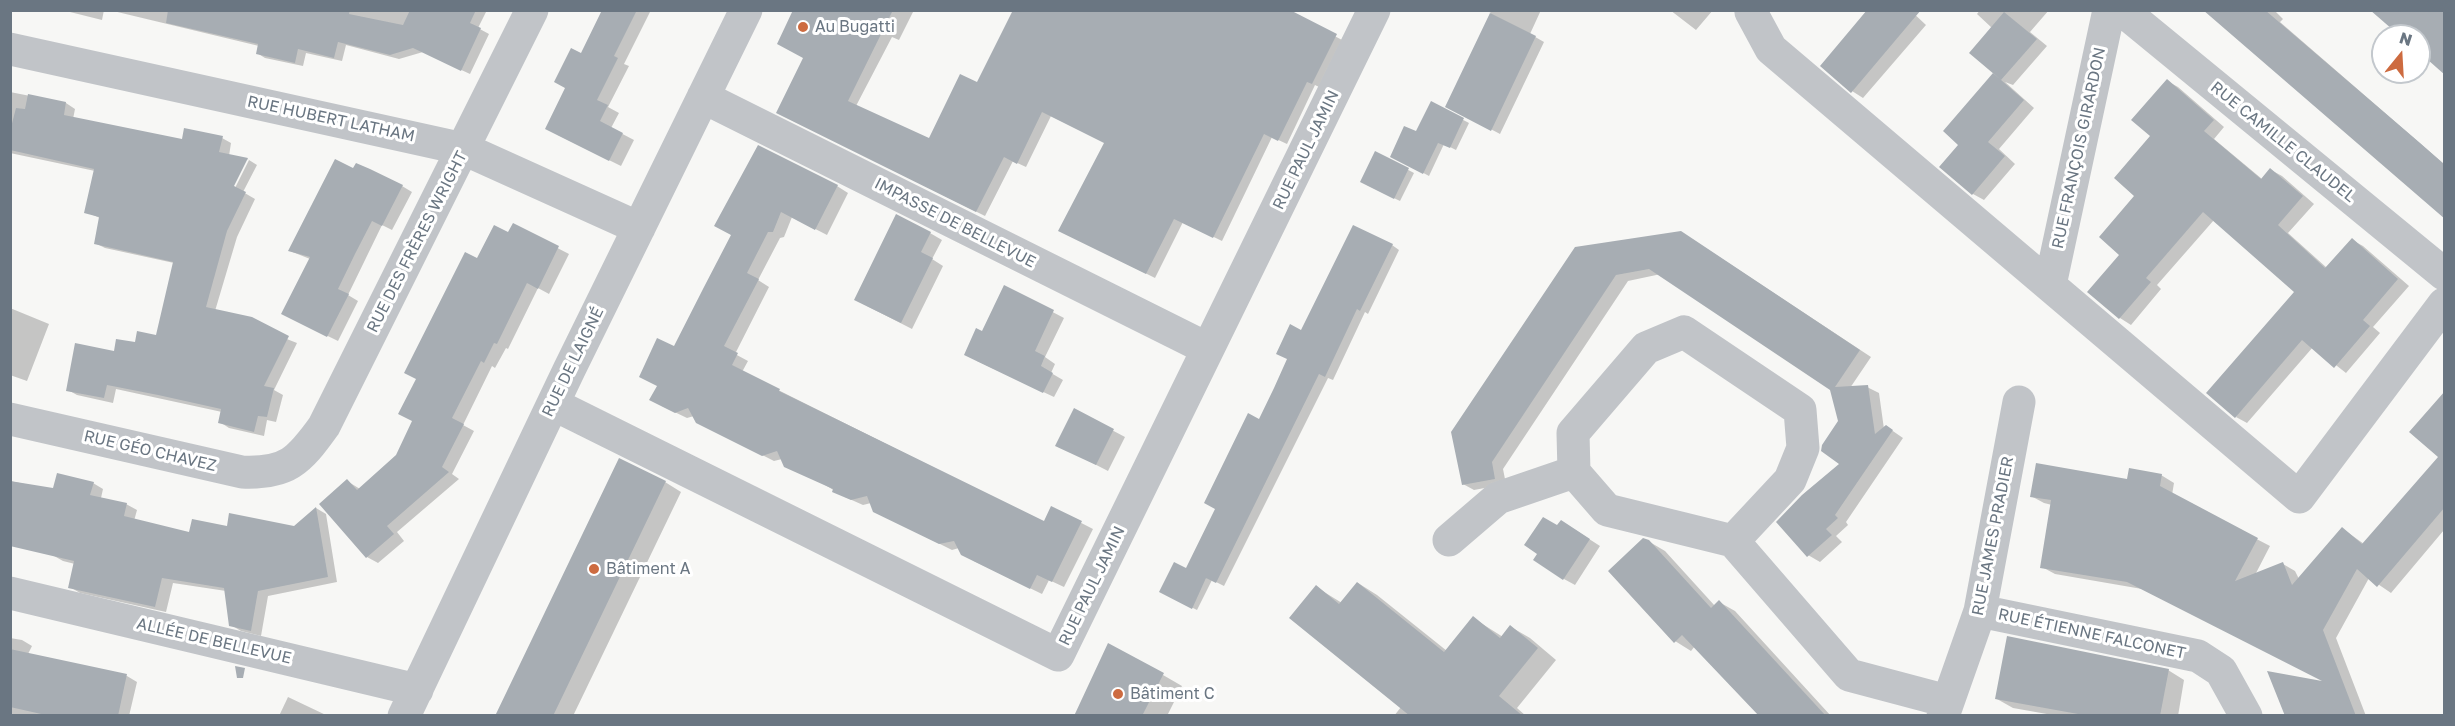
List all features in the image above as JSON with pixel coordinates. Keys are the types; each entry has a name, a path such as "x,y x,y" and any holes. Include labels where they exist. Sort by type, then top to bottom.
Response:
{"street":[{"name":"RUE DES FRÈRES WRIGHT","path":"289,466 308,448 324,426 532,10"},
{"name":"RUE DE LAIGNÉ","path":"410,703 746,10"},
{"name":"RUE PAUL JAMIN","path":"553,404 1058,655 1374,10"},
{"name":"RUE FRANÇOIS GIRARDON","path":"2050,285 2109,10"},
{"name":"RUE CAMILLE CLAUDEL","path":"2121,10 2445,274"},
{"path":"1752,11 1771,49 2299,497 2445,304"},
{"name":"RUE HUBERT LATHAM","path":"10,49 464,149 639,228"},
{"name":"IMPASSE DE BELLEVUE","path":"703,97 1208,349"},
{"path":"1684,332 1800,410 1803,448 1790,480 1732,541 1607,510 1574,472 1573,433 1646,348 1684,332"},
{"name":"RUE JAMES PRADIER","path":"1732,541 1849,675 1945,708 1980,611 2019,402"},
{"name":"RUE GÉO CHAVEZ","path":"10,419 242,472 262,473 289,466"},
{"path":"1449,540 1498,498 1574,472"},
{"name":"ALLÉE DE BELLEVUE","path":"10,593 410,703"},
{"name":"RUE ÉTIENNE FALCONET","path":"1980,611 2198,656 2221,671 2246,716"}],"building":[{"path":"168,10 350,10 349,14 403,25 410,10 476,10 470,23 481,28 461,71 413,48 390,55 338,42 334,58 298,49 295,63 256,54 258,44 166,23"},
{"path":"602,10 637,10 614,56 618,58 597,100 608,105 600,121 623,133 609,161 545,129 565,88 554,82 571,48 581,53"},
{"path":"793,10 893,10 848,101 929,138 960,74 977,82 1013,10 1290,10 1337,34 1312,84 1307,82 1278,141 1264,134 1213,238 1174,219 1146,274 1058,231 1104,143 1042,112 1017,164 1004,157 976,212 776,113 803,58 777,44"},
{"path":"1867,10 1921,10 1851,93 1820,66"},
{"path":"2203,10 2265,10 2420,143 2445,165 2445,219"},
{"path":"2370,10 2445,10 2445,75 2431,63 2431,24 2386,24"},
{"path":"2004,12 2037,39 2001,80 1969,53"},
{"path":"1490,13 1536,36 1491,131 1445,107"},
{"path":"1993,73 2024,100 1988,142 2005,156 1972,195 1939,167 1958,145 1943,131"},
{"path":"2167,79 2214,120 2204,131 2261,179 2270,168 2303,196 2278,225 2325,268 2352,238 2398,279 2363,320 2370,326 2334,368 2302,340 2235,418 2206,393 2294,292 2203,212 2146,278 2151,282 2119,319 2087,292 2119,255 2099,237 2134,196 2114,178 2150,136 2131,120"},
{"path":"28,94 66,102 64,115 182,139 184,128 223,136 219,152 248,158 234,186 246,192 227,231 206,307 252,317 289,336 264,386 274,388 267,417 258,416 254,432 218,423 221,409 158,395 107,385 104,398 66,391 75,343 114,351 116,339 135,342 137,331 156,335 173,262 94,244 99,217 84,213 94,169 10,150 10,131 16,108 25,109"},
{"path":"1431,101 1464,118 1450,148 1438,143 1423,174 1390,157 1404,126 1416,131"},
{"path":"758,145 838,185 815,230 781,212 773,232 768,232 747,273 759,279 724,346 738,353 732,365 780,389 779,391 1044,521 1051,506 1082,521 1052,582 1037,575 1030,589 961,555 954,541 939,544 873,512 867,496 851,500 832,492 833,489 784,467 777,451 762,456 696,423 688,408 675,413 649,400 657,386 639,377 657,338 674,346 731,235 714,226"},
{"path":"1375,151 1409,168 1394,199 1360,182"},
{"path":"335,159 353,168 356,163 403,185 382,226 372,221 355,254 338,289 349,294 327,337 281,314 310,257 288,251"},
{"path":"896,214 931,232 921,252 933,258 901,323 854,300"},
{"path":"513,223 559,246 538,289 527,283 497,344 494,343 484,363 481,361 452,418 464,424 442,467 449,472 387,526 394,534 366,558 319,504 347,479 357,490 396,455 412,421 398,414 416,379 404,373 465,252 477,258 494,225 508,232"},
{"path":"1353,225 1393,244 1360,311 1357,309 1325,377 1319,374 1216,583 1186,568 1215,509 1204,503 1248,413 1259,419 1287,359 1276,354 1290,324 1301,330"},
{"path":"1681,231 1860,350 1835,387 1868,385 1875,434 1886,425 1893,430 1835,515 1838,518 1826,529 1832,535 1807,557 1776,522 1802,495 1839,464 1821,451 1822,445 1838,421 1830,390 1649,269 1616,275 1492,462 1495,479 1462,485 1451,432 1575,247"},
{"path":"1004,285 1054,310 1035,351 1045,356 1041,366 1053,373 1043,393 964,355 976,328 982,331"},
{"path":"2445,391 2445,507 2377,587 2357,569 2323,630 2356,716 2285,716 2267,671 2322,681 2127,582 2040,568 2051,500 2030,497 2036,463 2127,479 2129,468 2162,474 2160,486 2258,538 2235,581 2283,562 2292,585 2342,527 2362,544 2438,457 2409,432"},
{"path":"1074,408 1114,429 1096,465 1055,446"},
{"name":"Bâtiment A","path":"619,458 666,481 553,716 495,716"},
{"path":"57,473 94,482 90,495 127,503 124,516 189,532 192,519 227,526 229,513 294,526 316,507 328,577 258,591 251,631 229,626 224,588 162,578 155,607 68,588 74,561 10,546 10,481 53,488"},
{"path":"1543,517 1557,525 1561,520 1590,539 1563,580 1533,560 1537,554 1524,545"},
{"path":"1643,538 1649,540 1711,608 1719,600 1826,716 1759,716 1682,635 1674,643 1608,571"},
{"path":"1174,562 1206,578 1192,609 1159,592"},
{"path":"1357,582 1444,652 1473,616 1500,638 1510,625 1538,648 1499,696 1523,716 1410,716 1289,618 1316,585 1339,604"},
{"path":"2007,636 2169,669 2160,716 2089,716 1995,699"},
{"name":"Bâtiment C","path":"1108,643 1164,673 1142,716 1074,716"},
{"path":"10,649 127,674 118,716 50,716 10,707"},
{"path":"235,666 245,668 243,678 237,678"}],"place":[{"name":"Au Bugatti","path":"803,27"},
{"name":"Bâtiment A","path":"594,569"},
{"name":"Bâtiment C","path":"1118,694"}]}
